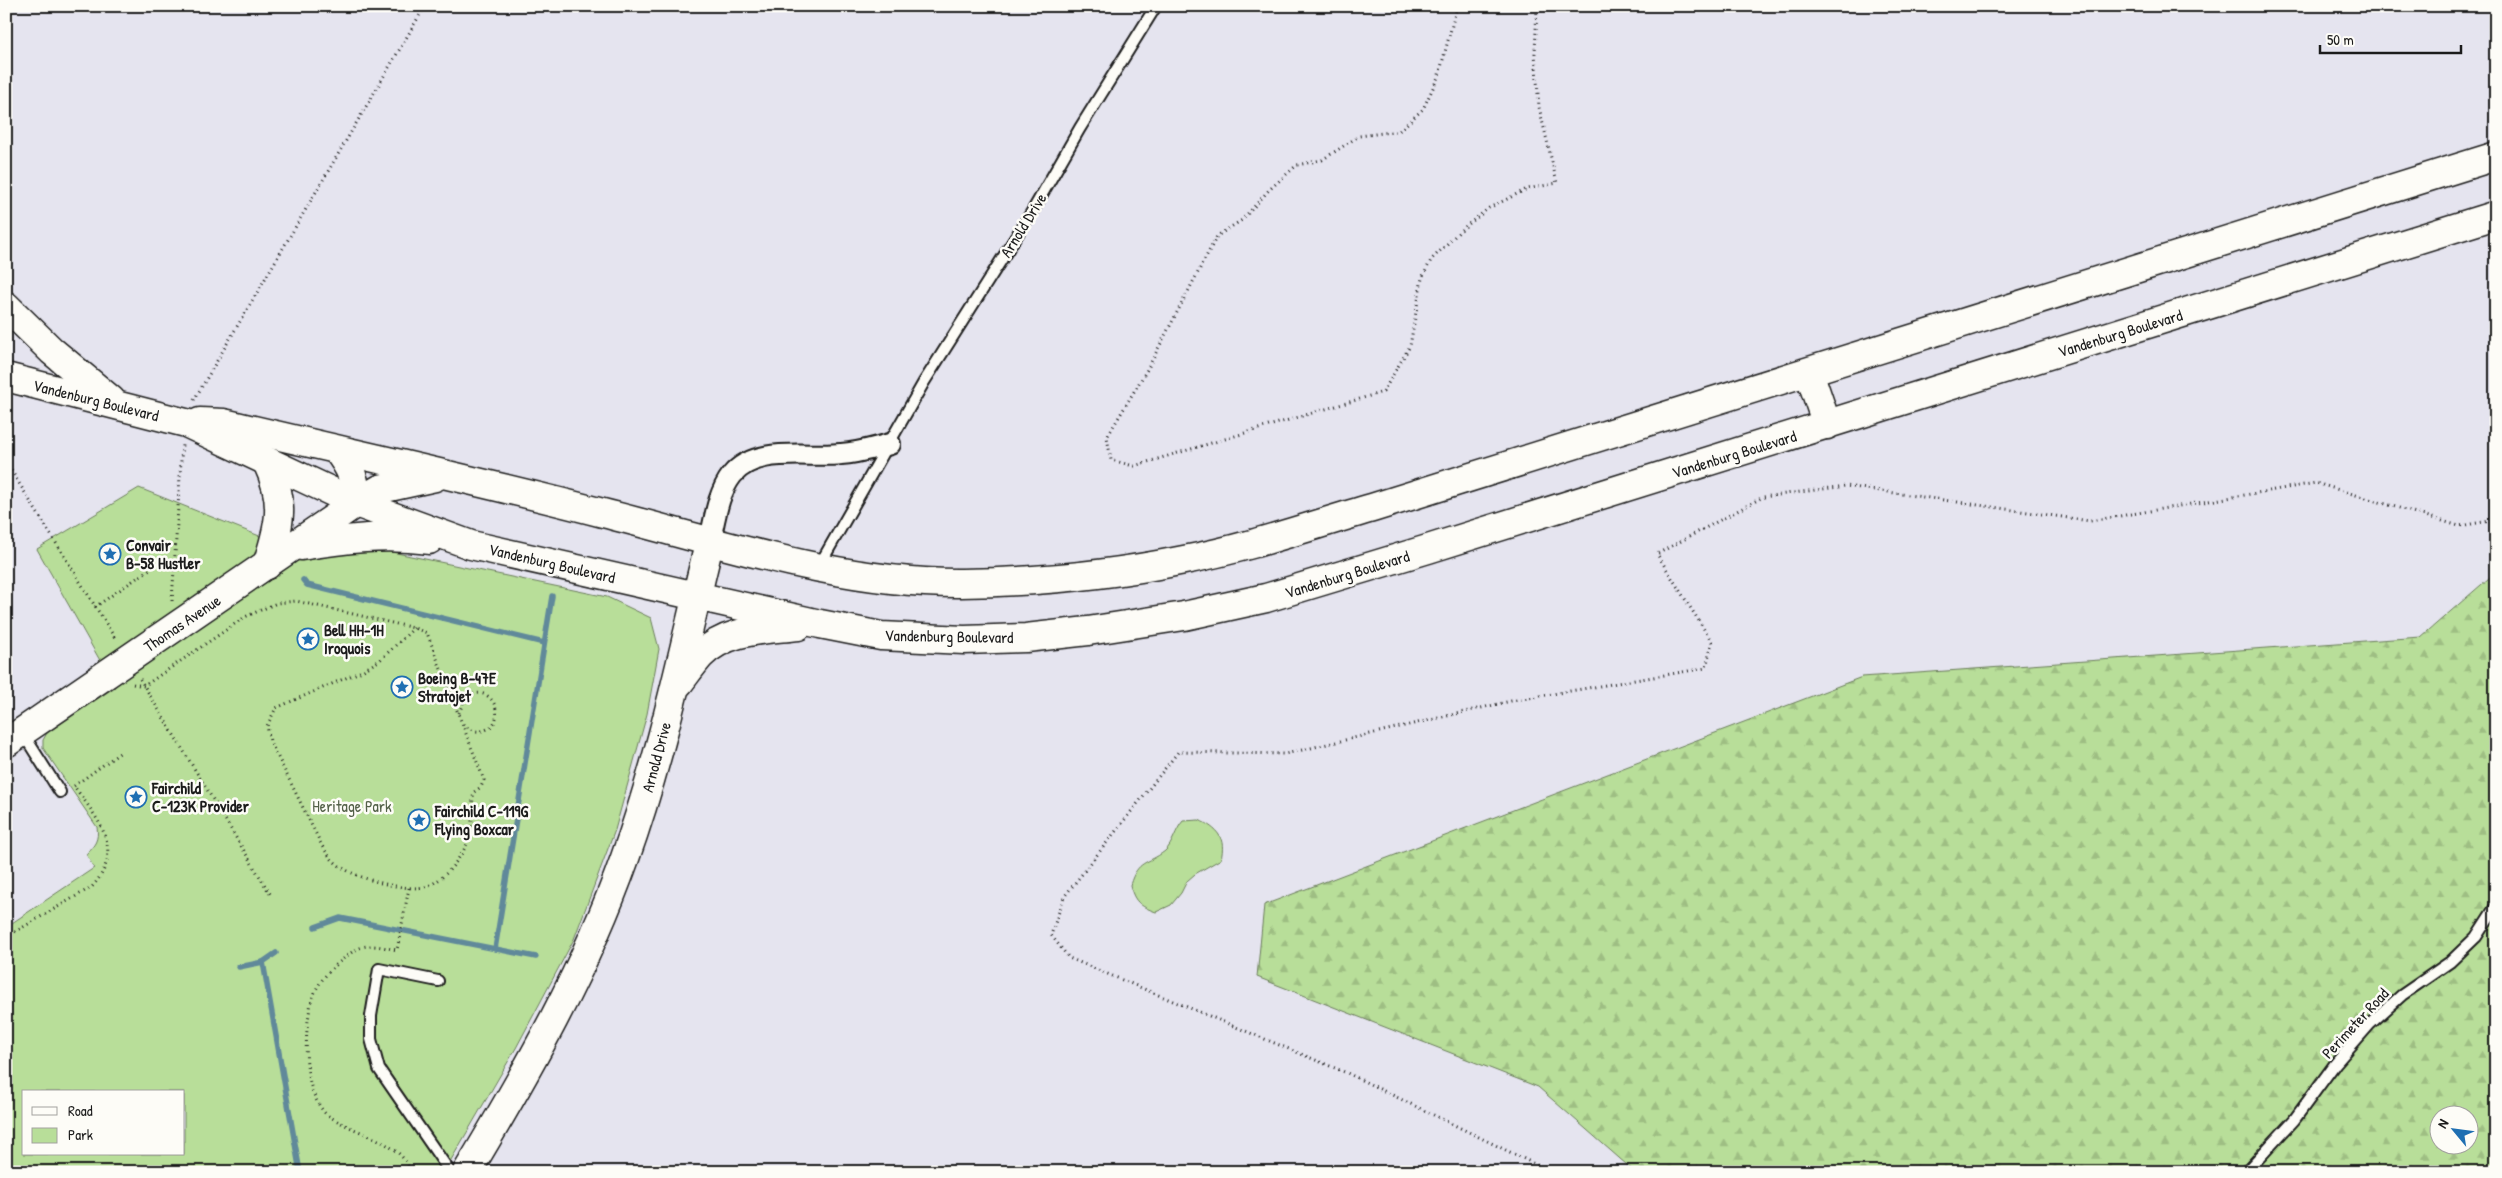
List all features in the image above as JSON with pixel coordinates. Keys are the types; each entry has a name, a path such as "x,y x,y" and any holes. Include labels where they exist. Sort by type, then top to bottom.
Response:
{"main road":[{"name":"Vandenburg Boulevard","path":"186,423 224,422 818,567 897,580 959,583 1048,579 1117,572 1186,560 1372,508 2496,156"},
{"name":"Vandenburg Boulevard","path":"6,377 186,423 356,503 471,545 820,624 881,636 964,640 1026,638 1088,631 1184,616 1285,592 1827,425 2496,215"},
{"path":"6,306 52,351 116,404"},
{"path":"1809,372 1827,425"},
{"path":"337,450 354,475 356,503"},
{"path":"267,462 276,480 280,500 280,519 267,566"},
{"name":"Thomas Avenue","path":"14,737 267,566 356,503 380,489 447,475"},
{"path":"292,547 336,540 396,536 471,545"},
{"name":"Arnold Drive","path":"467,1172 580,967 625,859 646,795 674,690 710,540"},
{"path":"674,690 701,655 716,643 733,634 820,624"}],"street":[{"name":"Arnold Drive","path":"710,540 723,491 732,475 752,460 765,457 840,454 865,451 890,444"}],"lane":[{"name":"Arnold Drive","path":"818,567 924,382 1033,210 1080,128 1156,6"},
{"path":"14,737 60,792"},
{"name":"Perimeter Road","path":"2246,1172 2294,1120 2335,1064 2370,1024 2402,994 2450,962 2476,937 2496,906"},
{"path":"438,981 378,969 371,1016 371,1039 379,1069 450,1172"}],"path":[{"path":"175,664 172,630 186,423 425,6"},
{"path":"1457,6 1439,75 1423,109 1399,131 1359,136 1322,160 1297,165 1269,190 1242,220 1217,236 1148,368 1107,437 1111,460 1134,466 1383,392 1410,346 1422,278 1431,260 1461,230 1489,208 1527,189 1557,183 1539,107 1535,53 1537,6"},
{"path":"1551,1172 1346,1073 1069,958 1052,935 1064,897 1178,752 1285,754 1511,701 1706,668 1712,642 1657,554 1763,497 1846,486 2090,521 2316,483 2459,526 2496,520"},
{"path":"95,607 150,569"},
{"path":"130,684 144,686 245,617 277,603 296,601 414,628 428,633 484,780 481,787 474,792 472,798 471,832 461,854 446,872 427,886 409,888 355,875 330,859 270,742 267,726 276,708 362,671 380,660 414,628"},
{"path":"459,716 461,703 470,695 482,693 495,704 497,716 485,730 472,730 462,722"},
{"path":"74,786 121,752"},
{"path":"6,937 92,886 102,876 108,860 109,842 69,779"},
{"path":"409,888 396,950 369,944 352,951 325,976 311,997 306,1039 310,1089 326,1114 392,1148 408,1161 410,1172"},
{"path":"6,947 9,951"}],"green space":[{"name":"Heritage Park","path":"139,488 262,537 382,550 607,597 651,618 659,649 647,714 615,830 574,939 516,1048 444,1172 6,1172 6,927 94,868 86,854 97,839 97,827 43,748 43,740 47,733 115,687 37,549"},
{"path":"2496,572 2496,1172 1635,1172 1538,1087 1257,977 1264,905 1862,677 2421,637"},
{"path":"1199,820 1211,827 1219,835 1222,845 1221,859 1195,874 1187,881 1181,893 1171,905 1156,912 1145,908 1133,895 1130,885 1136,871 1165,851 1183,821"}],"waterway":[{"path":"303,580 307,585 544,643"},
{"path":"495,949 552,596"},
{"path":"315,927 340,918 536,957"},
{"path":"239,967 263,962 276,953"},
{"path":"263,962 300,1172"}],"place":[{"name":"Convair B-58 Hustler","path":"110,554"},
{"name":"Bell HH-1H Iroquois","path":"308,639"},
{"name":"Boeing B-47E Stratojet","path":"402,687"},
{"name":"Fairchild C-123K Provider","path":"136,797"},
{"name":"Fairchild C-119G Flying Boxcar","path":"419,820"}]}
